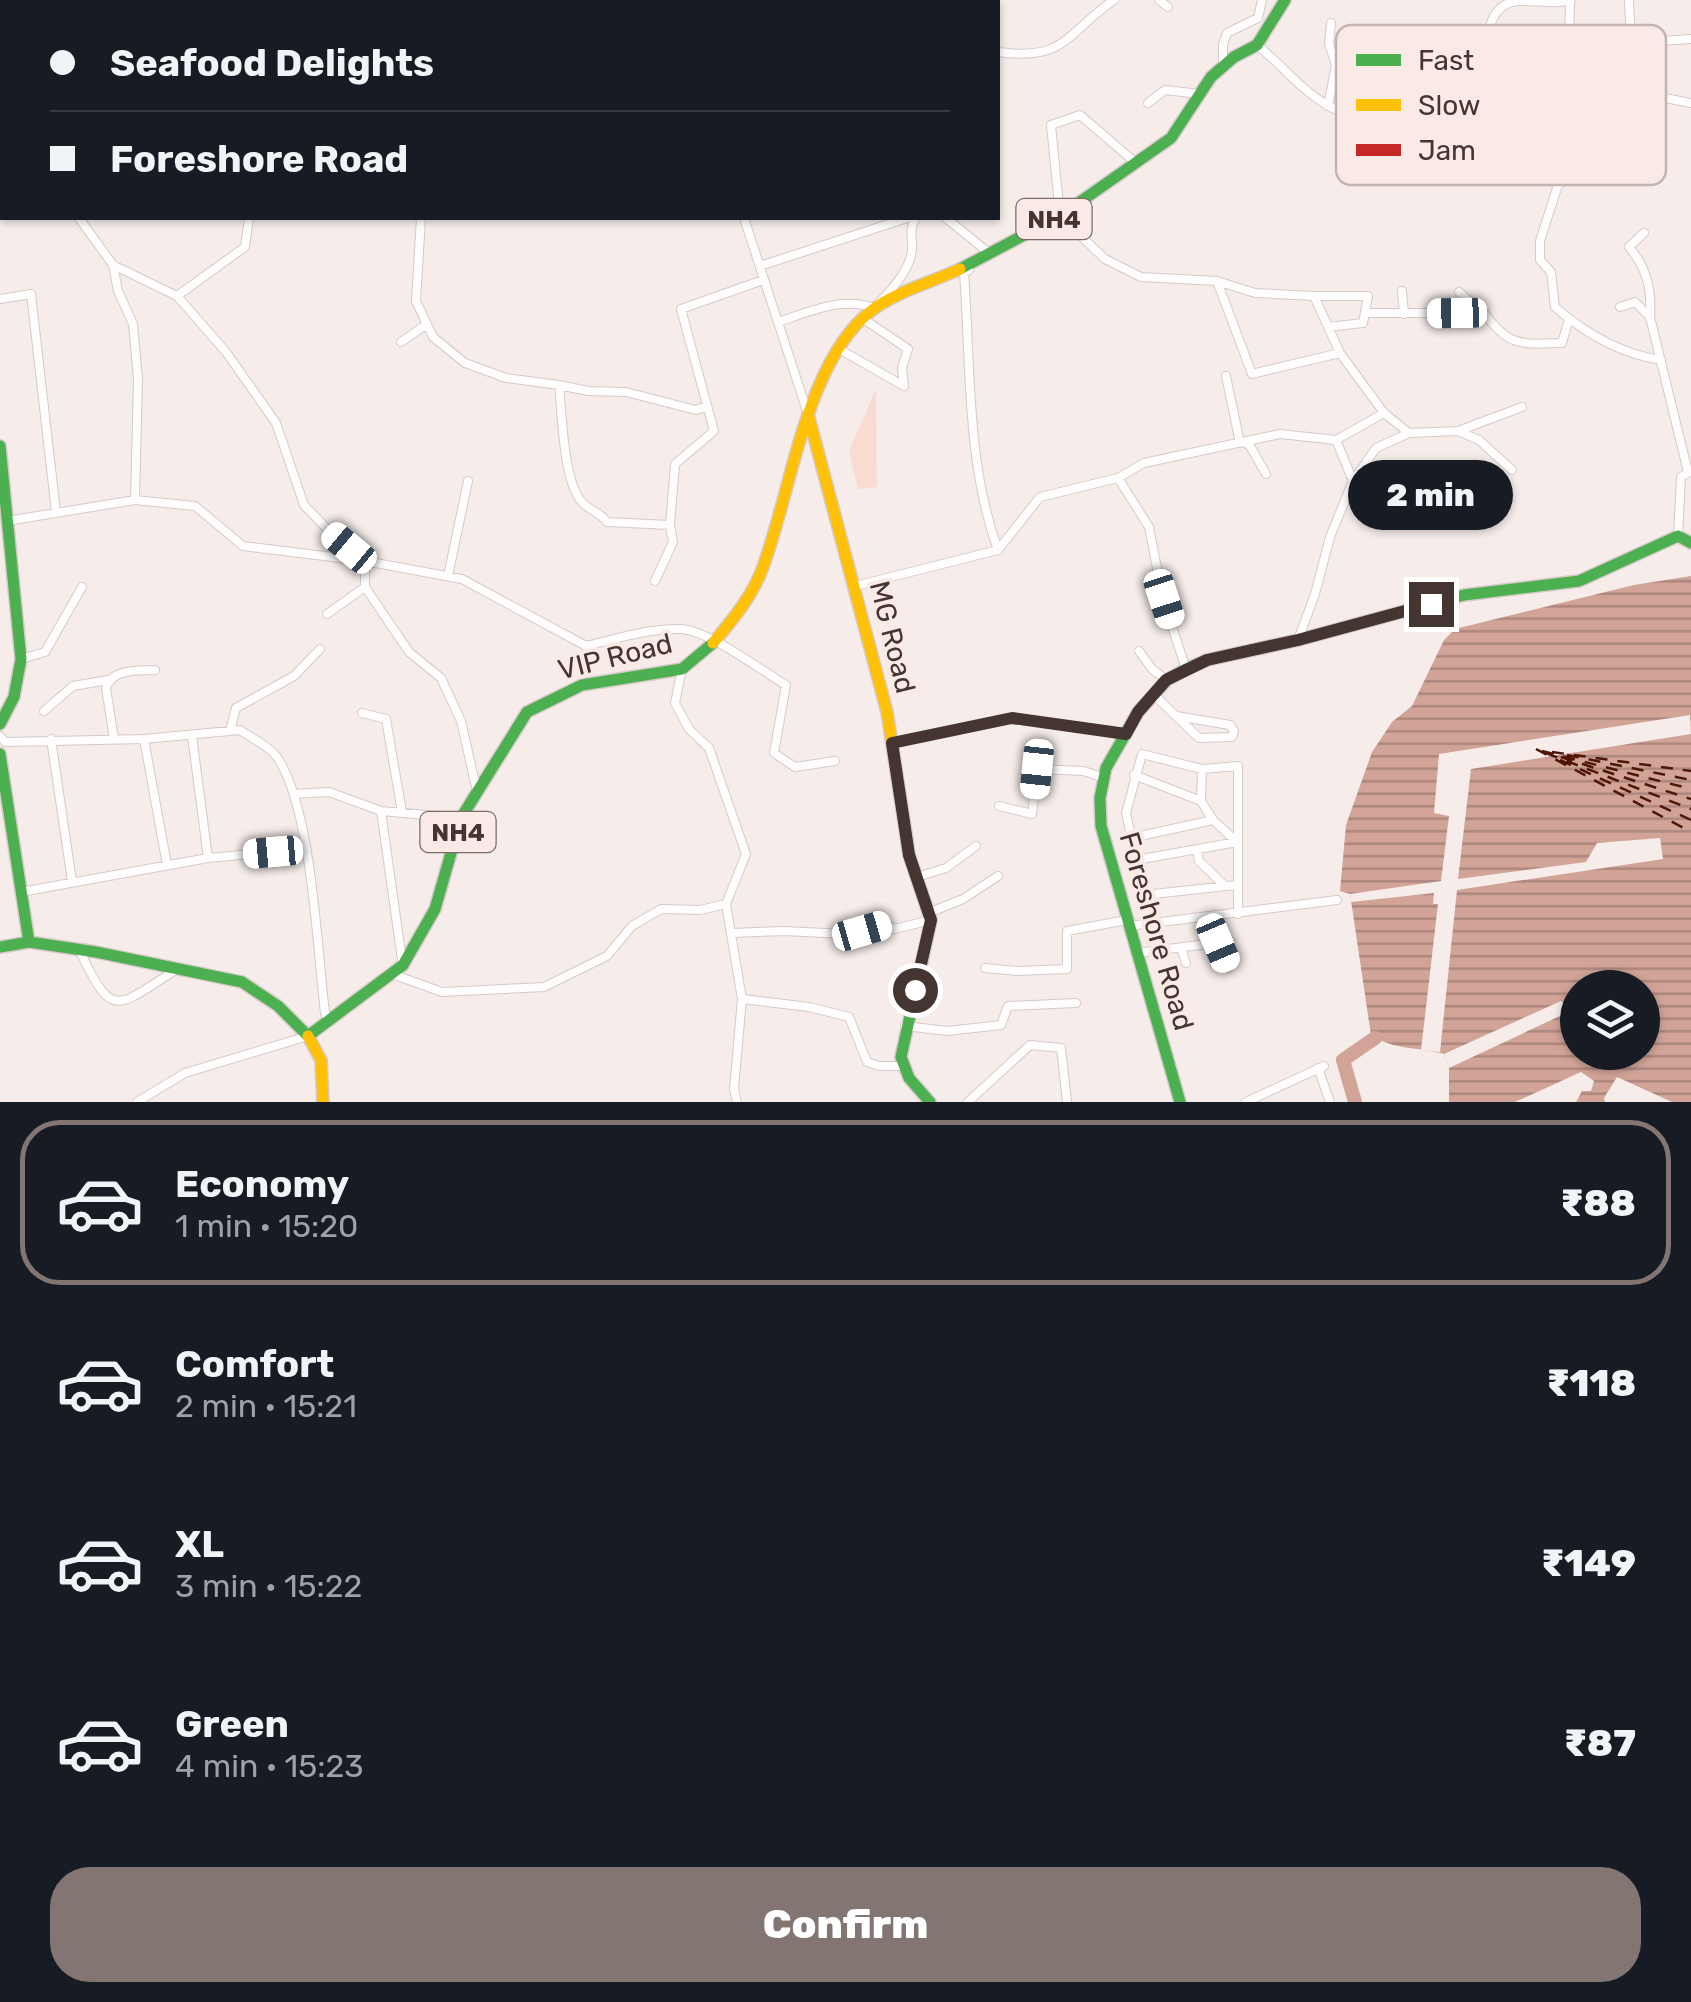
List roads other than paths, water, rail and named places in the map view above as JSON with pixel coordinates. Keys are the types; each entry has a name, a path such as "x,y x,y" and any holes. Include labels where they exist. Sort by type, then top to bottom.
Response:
{"main road":[{"name":"NH4","path":"807,412 839,349 862,318 874,308 991,254 1060,216 1171,138 1211,77 1258,45 1285,0"},
{"name":"MG Road","path":"807,412 855,586 892,743 909,855 930,916"},
{"name":"VIP Road","path":"308,1036 403,965 435,908 461,818 526,712 582,685 682,669 715,642 751,593 762,570 790,484 807,412"},
{"path":"0,446 21,660 14,696 0,724"},
{"path":"1678,536 1691,543"},
{"name":"Foreshore Road","path":"1180,1102 1101,826 1100,798 1106,768 1166,680 1207,660 1464,596 1579,581 1678,536"},
{"path":"0,754 29,942"},
{"path":"930,916 901,1058 910,1078 930,1102"},
{"path":"0,947 29,942 80,949 242,982 278,1006 308,1036 320,1060 323,1102"}],"street":[{"path":"1000,52 1044,54 1062,44 1114,0"},
{"path":"1159,0 1168,7"},
{"path":"1224,66 1223,44 1227,34 1258,18 1262,0"},
{"path":"1630,0 1631,25"},
{"path":"1490,25 1498,8 1516,1 1571,1"},
{"path":"1328,106 1336,65 1329,44 1331,23"},
{"path":"1666,41 1691,39"},
{"path":"1258,45 1336,109"},
{"path":"1148,103 1165,90 1200,94"},
{"path":"1666,98 1691,102"},
{"path":"1136,163 1080,115 1052,125 1060,216 1105,259 1141,277 1217,282 1255,293 1368,296 1363,323 1328,327"},
{"path":"1558,185 1540,242 1540,260 1550,272 1555,307 1579,328 1634,356 1661,360"},
{"path":"80,220 114,264 177,296 226,352 268,411 276,423 304,505 364,561 365,587 410,652 441,678 461,721 477,791"},
{"path":"87,220 90,235"},
{"path":"177,296 245,246 249,220"},
{"path":"421,220 416,301 433,337 465,364 506,378 588,391 626,392 696,410 707,406"},
{"path":"745,220 807,412"},
{"path":"760,266 901,220"},
{"path":"778,322 833,304 857,302 874,308 897,283 912,254 910,226 914,220"},
{"path":"948,220 991,254 964,273 975,463 986,517 998,550"},
{"path":"1644,233 1630,247 1641,261 1652,294 1650,317 1689,471 1681,477 1678,488 1678,536"},
{"path":"114,264 118,291 133,324 135,342 135,500"},
{"path":"656,580 673,542 670,524 674,464 714,432 681,309 763,280"},
{"path":"1217,282 1252,374 1340,353"},
{"path":"1402,292 1404,314"},
{"path":"1459,292 1506,339 1530,344 1562,343 1569,319"},
{"path":"0,299 32,294 56,512"},
{"path":"1314,296 1340,353 1384,412 1410,433"},
{"path":"1620,307 1635,302 1650,317"},
{"path":"1365,313 1484,313"},
{"path":"839,349 904,386 902,368 908,349 862,318"},
{"path":"401,342 427,324"},
{"path":"1226,376 1242,442 1250,446 1266,474"},
{"path":"559,384 564,453 581,502 607,522 670,524"},
{"path":"1298,640 1330,536 1353,481 1376,448 1410,433 1458,431 1522,407"},
{"path":"855,586 998,550 1040,497 1118,478 1144,463 1280,434 1336,440 1384,412"},
{"path":"1458,431 1479,440 1512,470"},
{"path":"1336,440 1353,481"},
{"path":"1362,470 1389,490"},
{"path":"1118,478 1149,527 1164,599 1186,670"},
{"path":"448,576 468,481"},
{"path":"8,521 135,500 195,506 242,546 364,561 462,579 586,646 685,629 715,642 786,686 774,753 795,768 835,761"},
{"path":"21,660 46,652 82,586"},
{"path":"327,614 365,587"},
{"path":"230,731 236,708 294,676 320,649"},
{"path":"1139,651 1166,680"},
{"path":"682,669 676,703 689,729 709,748 746,854 726,904 742,1000 734,1088 737,1102"},
{"path":"44,710 73,686 155,670"},
{"path":"108,680 114,739"},
{"path":"1154,695 1199,738 1232,737 1234,730 1230,725 1176,716"},
{"path":"362,714 386,719 402,812"},
{"path":"892,743 1012,718 1126,734"},
{"path":"0,736 4,742 144,739 240,730 276,755 294,794 305,849 329,1021"},
{"path":"192,736 208,858"},
{"path":"51,739 72,882"},
{"path":"144,739 166,865"},
{"path":"1236,885 1144,895 1126,813 1142,754 1202,770 1238,766 1238,914"},
{"path":"999,806 1032,814 1037,769 1084,771 1104,778"},
{"path":"1202,770 1201,800 1213,820 1237,842"},
{"path":"1134,775 1201,800"},
{"path":"294,794 329,792 382,811 461,818"},
{"path":"382,811 403,965"},
{"path":"1131,838 1213,820"},
{"path":"1136,860 1237,842"},
{"path":"917,876 946,868 976,846"},
{"path":"21,892 208,858 305,849"},
{"path":"1197,849 1198,861 1225,886"},
{"path":"732,933 845,934 886,924 894,929 930,916 998,876"},
{"path":"985,968 1067,968 1067,931 1337,900"},
{"path":"392,974 442,992 544,987 607,956 632,926 661,909 700,910 726,904"},
{"path":"1137,953 1230,941"},
{"path":"1218,943 1228,968"},
{"path":"1180,948 1186,964"},
{"path":"80,949 98,990 112,1000 128,1001 178,968"},
{"path":"742,1000 849,1016 867,1062 904,1066"},
{"path":"905,1026 947,1031 1001,1026 1008,1006 1076,1003"},
{"path":"137,1102 185,1073 308,1036"},
{"path":"968,1102 1030,1045 1061,1048 1066,1102"},
{"path":"1246,1102 1321,1067 1330,1102"},
{"path":"1266,1092 1270,1102"}],"waterway":[{"path":"1355,1102 1343,1060 1375,1038"}]}
